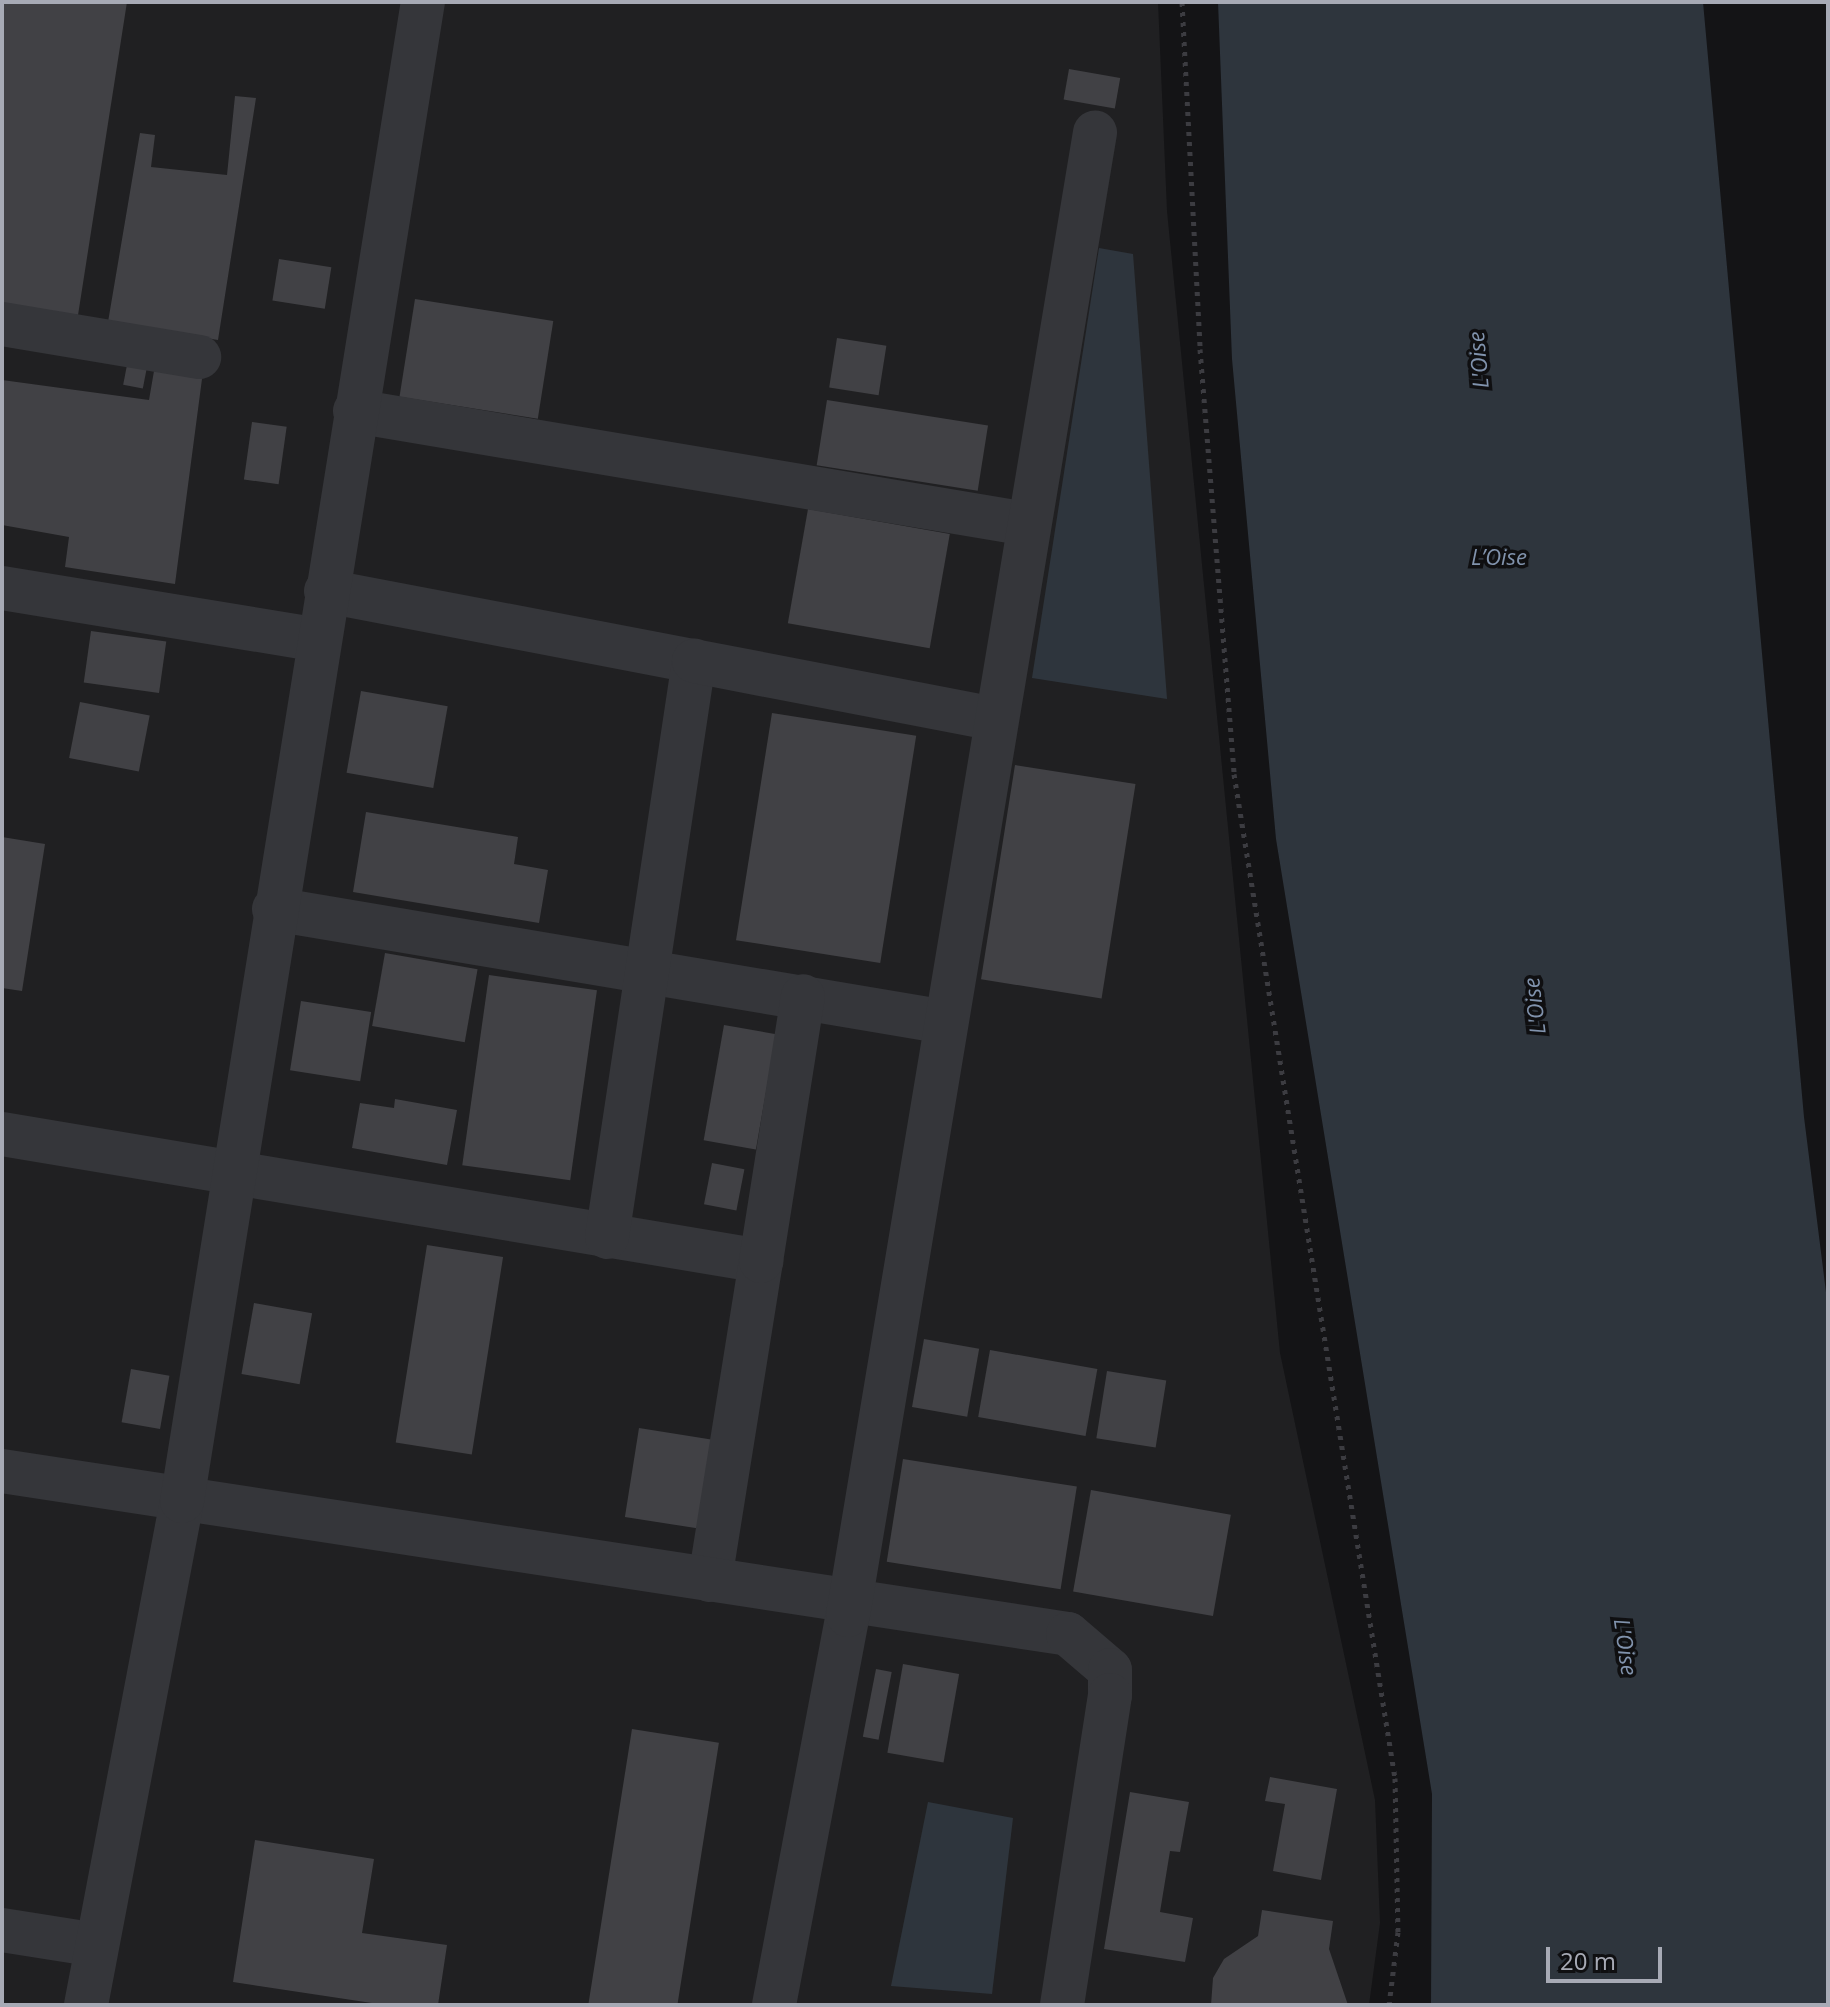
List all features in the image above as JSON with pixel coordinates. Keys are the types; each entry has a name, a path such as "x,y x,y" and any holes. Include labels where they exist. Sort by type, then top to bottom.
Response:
{"lane":[{"path":"86,2005 182,1501 274,909 423,2"},
{"path":"774,2005 851,1600 1027,524 1095,132"},
{"path":"2,324 199,357"},
{"path":"355,411 1027,524"},
{"path":"2,588 318,640"},
{"path":"326,591 996,719"},
{"path":"607,1237 694,661"},
{"path":"274,909 946,1022"},
{"path":"710,1580 803,996"},
{"path":"2,1134 761,1261"},
{"path":"2,1471 182,1501 1068,1634 1110,1670 1062,2005"},
{"path":"2,1930 97,1945"}],"path":[{"path":"1182,2 1200,349 1234,774 1395,1778 1398,1932 1389,2005"}],"shaded area":[{"path":"2,2 1158,2 1167,211 1280,1353 1375,1800 1380,1923 1369,2005 2,2005"}],"water":[{"name":"L’Oise","path":"1218,2 1703,2 1804,1117 1828,1308 1828,2005 1431,2005 1432,1794 1276,839 1232,359"},
{"path":"1099,248 1133,254 1167,699 1032,678"},
{"path":"928,1802 1013,1818 992,1994 891,1986"}],"building":[{"path":"2,2 127,2 78,315 2,303"},
{"path":"1069,69 1120,78 1115,109 1064,100"},
{"path":"235,96 256,98 218,340 108,322 140,133 155,135 151,167 227,175"},
{"path":"279,259 331,267 325,309 272,300"},
{"path":"415,299 553,321 538,419 400,397"},
{"path":"837,338 886,346 879,395 829,387"},
{"path":"127,365 147,369 143,388 123,385"},
{"path":"154,371 202,379 175,584 65,567 69,537 2,525 2,380 149,400"},
{"path":"827,400 988,425 978,491 817,465"},
{"path":"252,422 287,427 279,484 244,479"},
{"path":"808,509 950,534 930,648 788,623"},
{"path":"91,631 166,642 159,693 84,682"},
{"path":"361,691 448,706 433,788 347,773"},
{"path":"80,702 150,716 139,772 69,758"},
{"path":"772,713 916,736 880,963 736,940"},
{"path":"1015,765 1135,784 1102,998 981,979"},
{"path":"366,812 518,837 514,864 548,870 539,923 353,892"},
{"path":"2,837 45,844 22,991 2,988"},
{"path":"385,953 478,969 465,1042 372,1026"},
{"path":"489,975 597,990 570,1180 462,1165"},
{"path":"301,1001 371,1012 360,1081 290,1070"},
{"path":"724,1025 776,1034 756,1149 704,1140"},
{"path":"395,1099 457,1110 447,1165 352,1148 360,1103 394,1108"},
{"path":"712,1163 744,1169 736,1211 704,1204"},
{"path":"427,1245 503,1257 472,1455 396,1443"},
{"path":"254,1303 312,1313 300,1384 241,1374"},
{"path":"924,1339 979,1349 967,1417 912,1407"},
{"path":"990,1350 1097,1369 1086,1436 978,1417"},
{"path":"131,1369 169,1376 160,1429 122,1422"},
{"path":"1107,1371 1166,1380 1156,1448 1096,1438"},
{"path":"639,1428 711,1439 697,1528 625,1517"},
{"path":"903,1459 1077,1487 1061,1589 887,1562"},
{"path":"1091,1490 1231,1515 1213,1616 1073,1591"},
{"path":"903,1664 959,1674 944,1763 887,1753"},
{"path":"876,1669 892,1672 879,1740 863,1737"},
{"path":"632,1729 719,1743 677,2005 588,2005"},
{"path":"1270,1777 1337,1789 1321,1880 1273,1871 1285,1804 1265,1801"},
{"path":"1130,1792 1189,1802 1180,1852 1170,1851 1160,1912 1193,1918 1185,1962 1104,1949"},
{"path":"255,1840 374,1859 362,1933 447,1945 438,2005 385,2005 233,1982"},
{"path":"1262,1910 1333,1921 1329,1949 1348,2005 1211,2005 1213,1978 1224,1959 1258,1936"}],"water label":[{"name":"L'Oise","path":"1478,360"},
{"name":"L'Oise","path":"1534,1006"},
{"name":"L'Oise","path":"1626,1647"}]}
